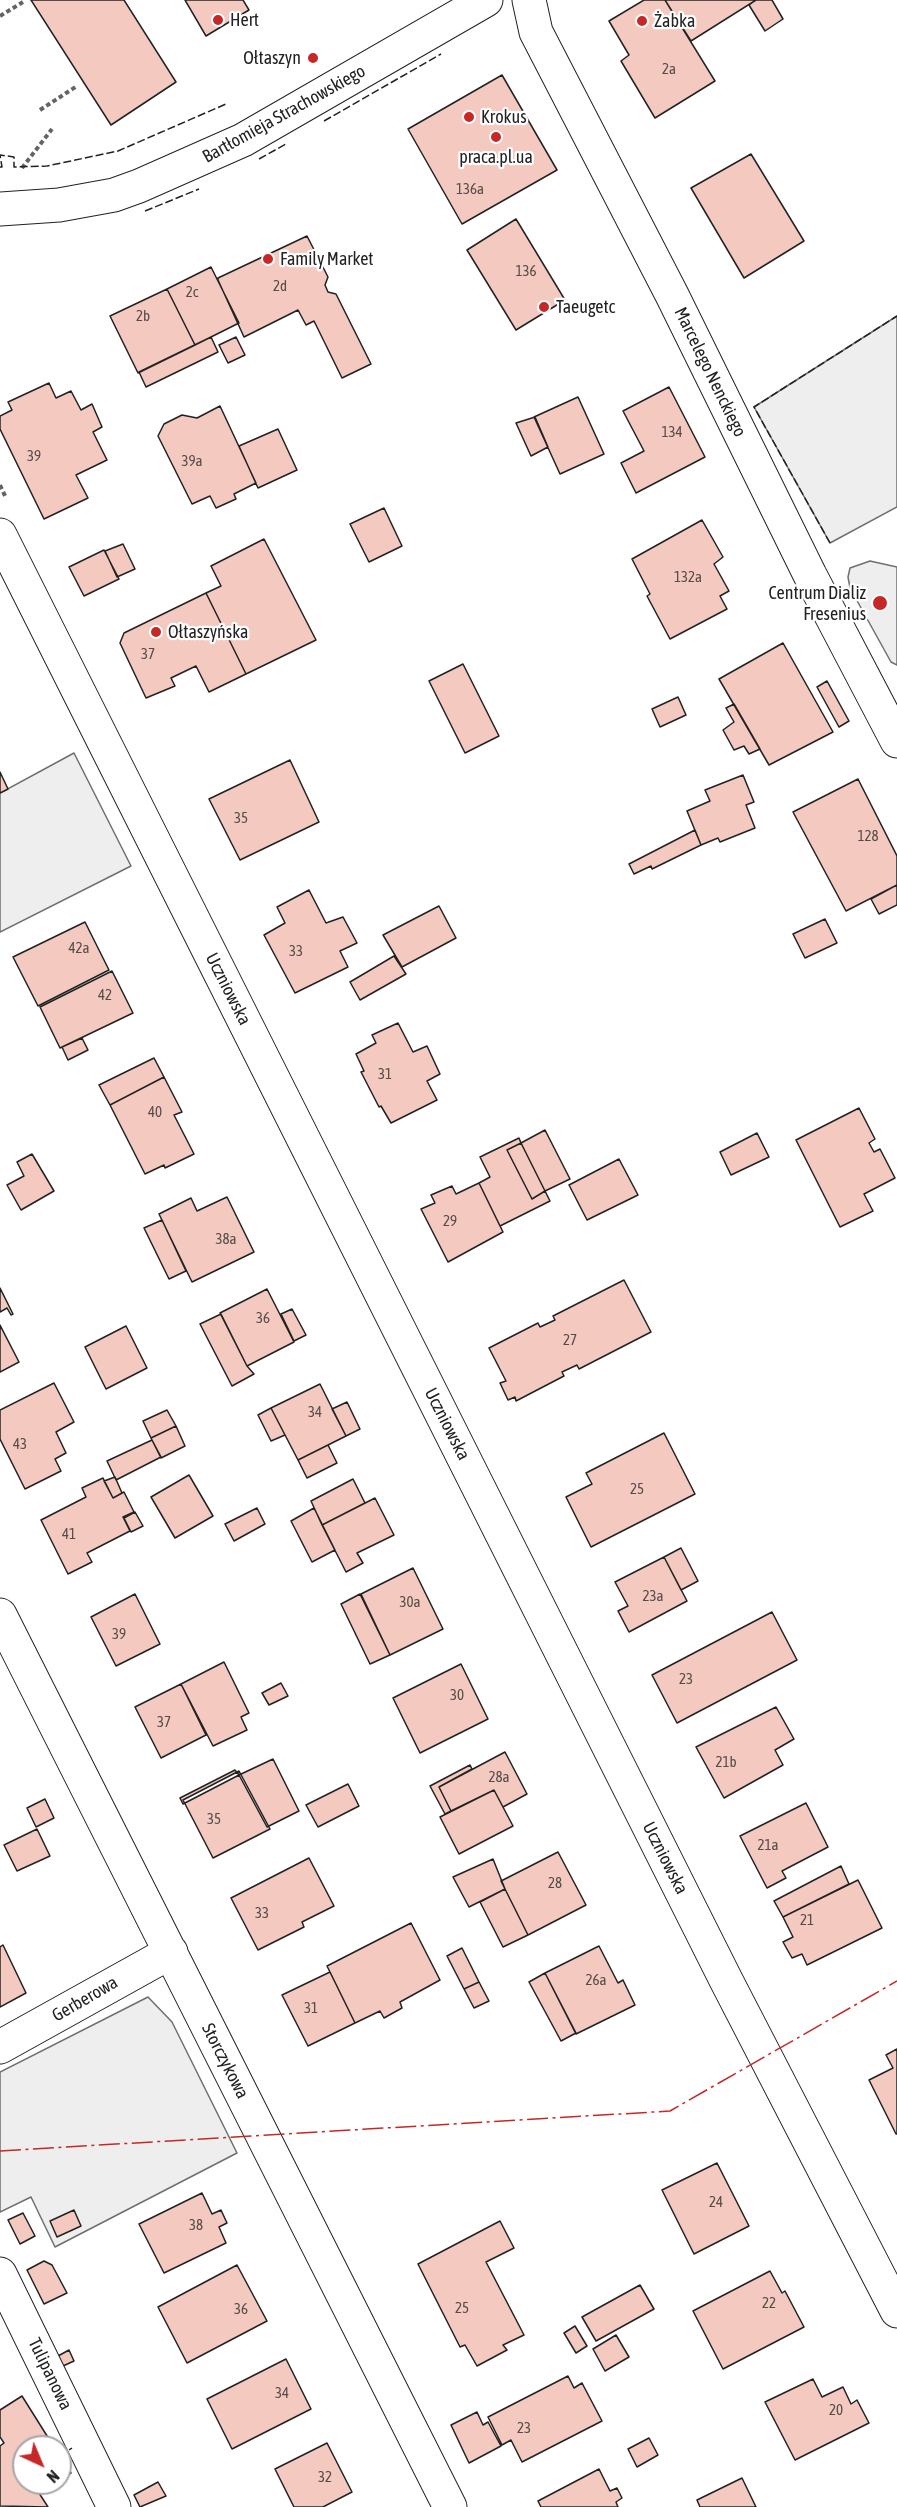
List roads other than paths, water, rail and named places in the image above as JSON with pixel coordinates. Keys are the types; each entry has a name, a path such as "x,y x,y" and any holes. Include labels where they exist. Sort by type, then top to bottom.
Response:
{"street":[{"name":"Bartłomieja Strachowskiego","path":"0,209 31,208 114,195 177,170 243,140 486,0"},
{"name":"Marcelego Nenckiego","path":"529,0 536,32 672,295 810,574 897,741"},
{"name":"Uczniowska","path":"0,535 727,1982 897,2311"},
{"name":"Storczykowa","path":"0,1615 450,2507"},
{"name":"Gerberowa","path":"0,2047 171,1952"},
{"name":"Tulipanowa","path":"0,2274 114,2507"}],"place":[{"name":"Hert","path":"218,20"},
{"name":"Żabka","path":"642,21"},
{"name":"Ołtaszyn","path":"313,58"},
{"name":"Krokus","path":"469,117"},
{"name":"praca.pl.ua","path":"496,137"},
{"name":"Family Market","path":"268,259"},
{"name":"Taeugetc","path":"544,307"},
{"name":"Centrum Dializ Fresenius","path":"880,603"},
{"name":"Ołtaszyńska","path":"156,632"}]}
